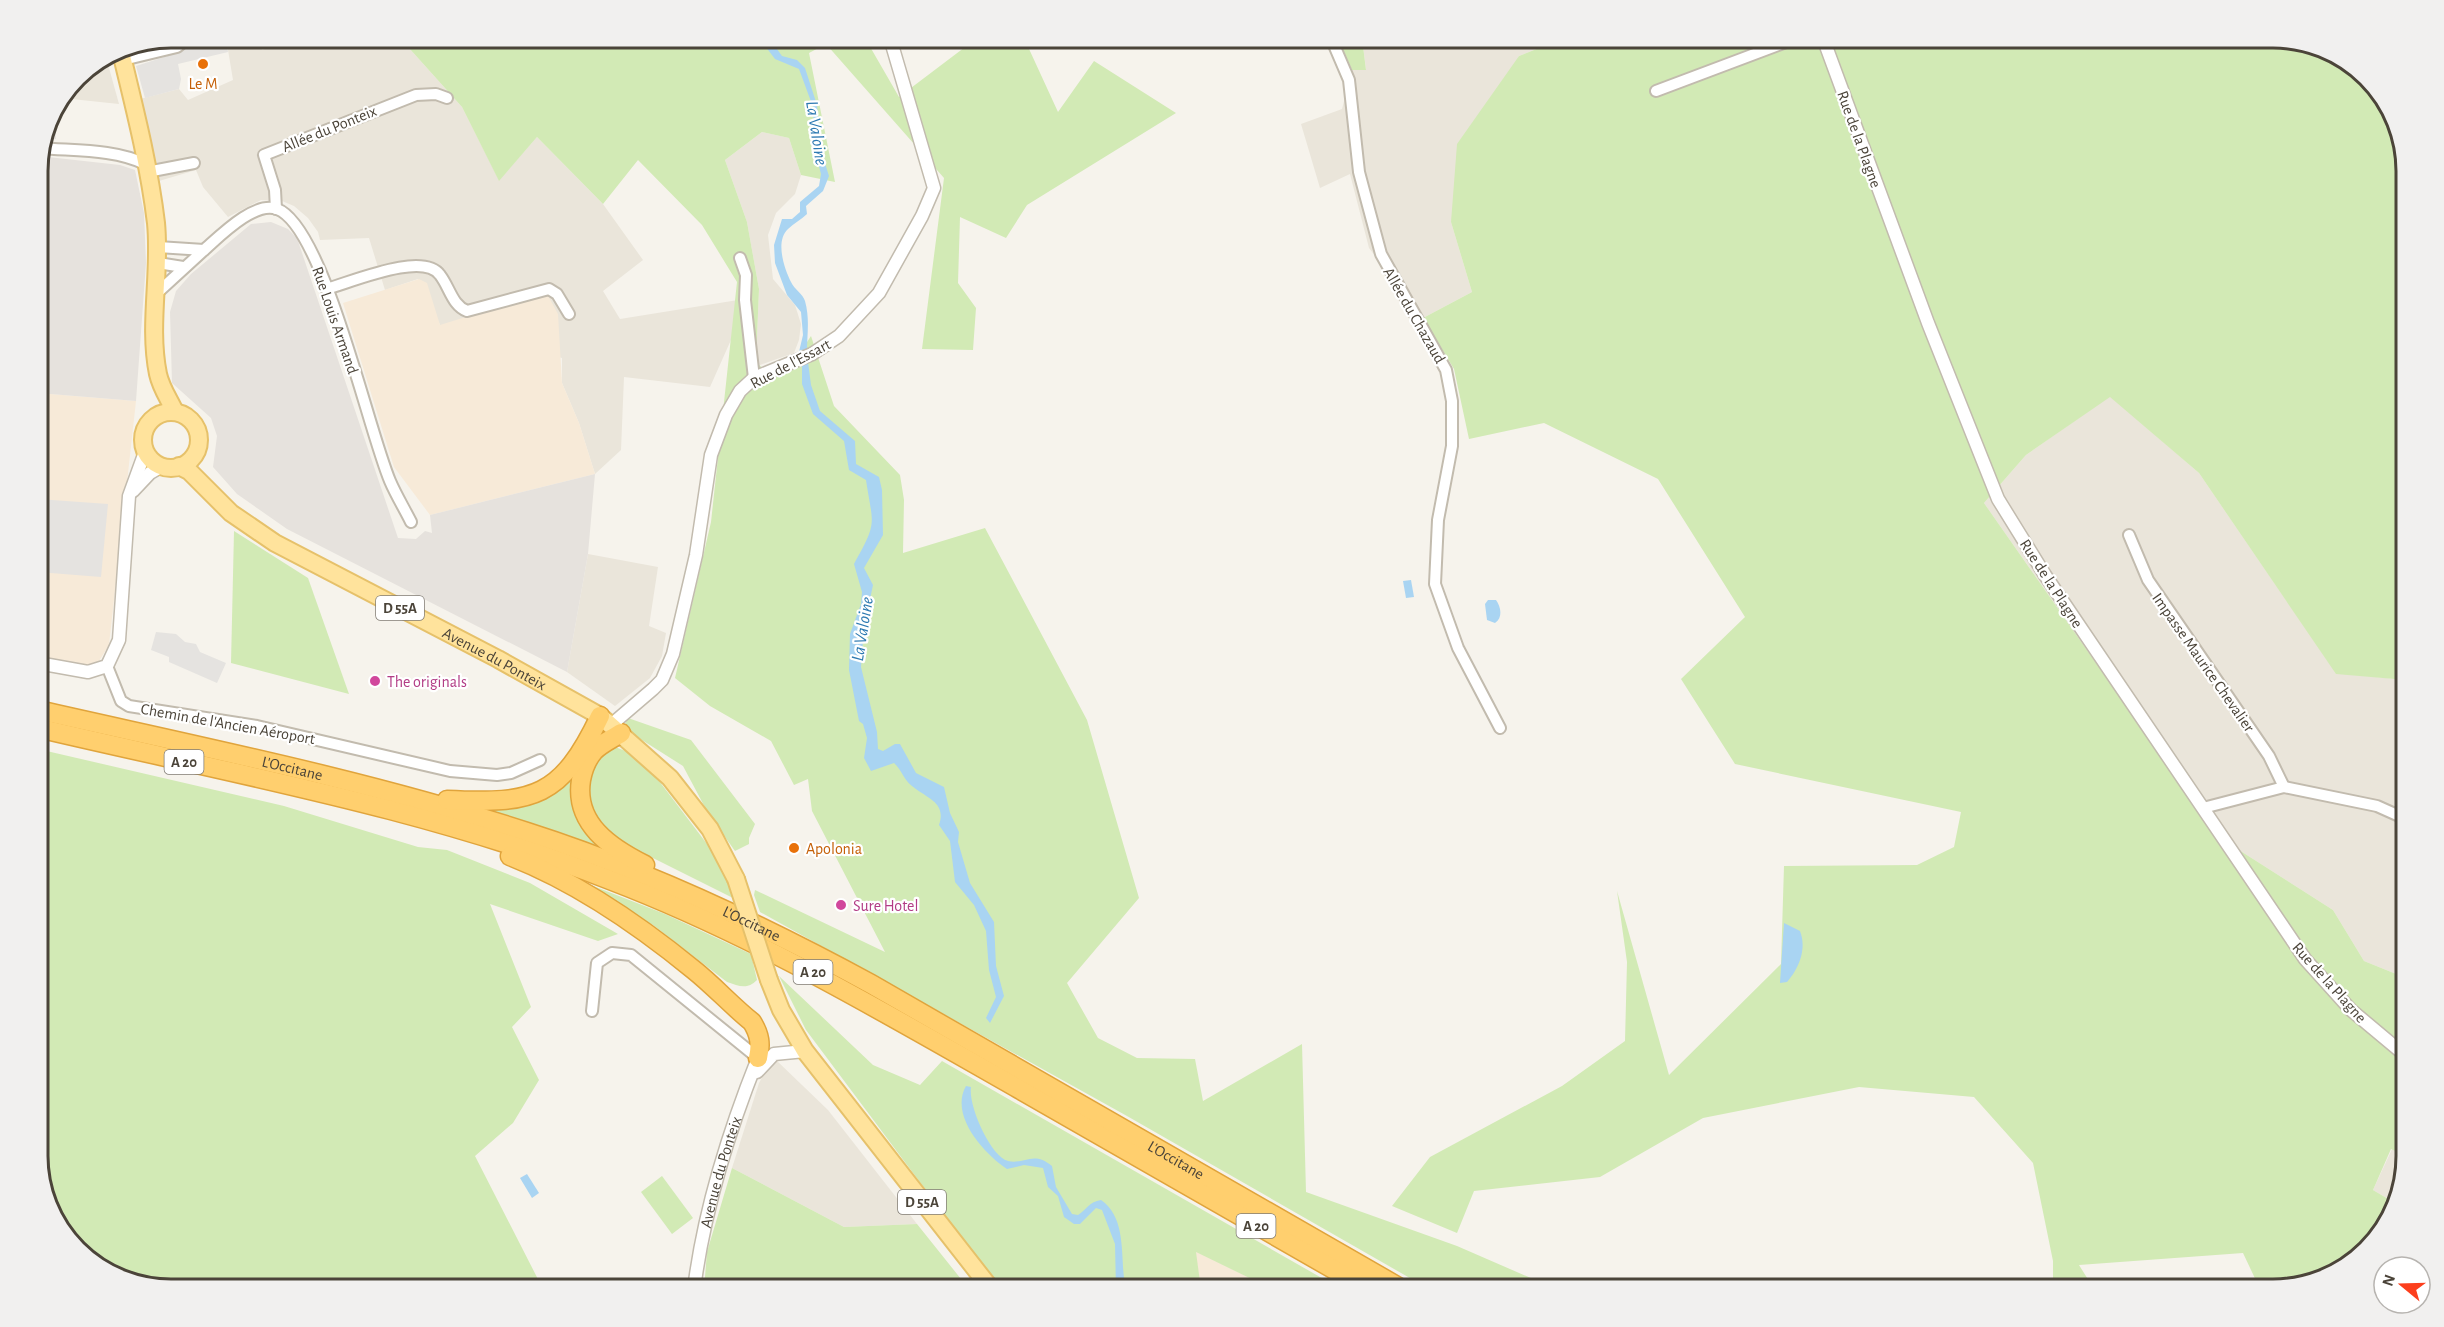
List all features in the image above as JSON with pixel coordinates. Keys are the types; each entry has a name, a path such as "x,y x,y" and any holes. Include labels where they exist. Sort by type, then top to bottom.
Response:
{"highway":[{"name":"L'Occitane","path":"48,712 419,799 529,832 689,894 795,944 871,984 1383,1279"},
{"path":"419,799 495,803 514,800 538,792 555,782 611,724"},
{"path":"611,724 586,765 580,796 585,815 597,834 607,842 674,879 689,894"},
{"name":"L'Occitane","path":"48,730 394,811 516,847 608,879 772,951 874,1006 1349,1279"},
{"path":"458,830 472,842 527,863 600,903 628,920 696,971 752,1022 759,1033 758,1058"}],"main road":[{"path":"122,58 146,168 158,255 155,350 158,375 154,417 143,433 145,452 150,458 171,466 196,453 198,444 196,426 183,414 175,412 154,417"},
{"path":"158,375 175,412"},
{"name":"Avenue du Ponteix","path":"196,453 208,489"},
{"name":"Avenue du Ponteix","path":"171,466 208,489 231,513 275,543 498,659 611,724 657,765 693,805 721,846 736,879 774,994 805,1051"},
{"name":"D 55A","path":"805,1051 982,1279"}],"street":[{"path":"143,51 169,48"},
{"name":"Rue de l'Essart","path":"611,724 662,680 673,654 696,555 711,455 726,415 740,391 754,378 812,354 839,336 879,292 922,216 934,188 893,48"},
{"name":"Allée du Chazaud","path":"1335,48 1349,80 1359,172 1381,254 1446,370 1452,401 1452,446 1437,520 1435,584 1458,648 1500,728"},
{"path":"1656,91 1770,48"},
{"name":"Rue de la Plagne","path":"1827,48 1928,323 1998,499 2045,575 2305,958 2350,1010 2396,1048"},
{"name":"Allée du Ponteix","path":"276,209 275,190 264,155 416,95 436,94 447,98"},
{"path":"50,149 137,159 146,168 194,163"},
{"path":"157,293 183,267 235,223 263,208 276,209"},
{"name":"Rue Louis Armand","path":"276,209 299,228 309,244 389,481 411,522"},
{"path":"158,255 204,250"},
{"path":"158,255 183,267"},
{"path":"740,258 746,275 745,300 754,378"},
{"path":"326,289 404,266 429,265 439,273 459,308 468,311 549,289 557,294 569,314"},
{"path":"48,665 88,672 107,666 119,640 129,496 145,452"},
{"path":"129,496 150,473 171,466"},
{"name":"Impasse Maurice Chevalier","path":"2129,535 2148,580 2269,756 2284,786"},
{"name":"Chemin de l'Ancien Aéroport","path":"107,666 121,701 129,706 258,726 450,771 497,775 511,773 540,760"},
{"path":"2204,808 2284,786 2378,806 2396,814"},
{"path":"592,1011 597,963 612,953 631,955 758,1058"},
{"path":"746,1088 763,1063 774,1054 805,1051"},
{"name":"Avenue du Ponteix","path":"695,1279 700,1239 746,1088 758,1058"}],"shaded area":[{"path":"185,48 227,48 228,52 178,64 181,79 179,89 145,98 136,66 180,52"},
{"path":"228,48 262,48 262,50 268,48 409,48 462,107 499,180 537,137 603,204 643,260 603,291 620,319 738,300 739,322 710,387 624,377 621,450 595,474 579,423 562,383 562,358 440,325 418,279 385,290 369,238 320,240 318,232 308,218 294,206 282,201 261,200 228,217 203,187 196,170 159,181 140,99 179,89 188,100 233,80"},
{"path":"1363,48 1539,48 1519,56 1451,222 1472,292 1423,318 1369,248 1350,174 1320,188 1301,124 1342,109 1352,70 1366,69"},
{"path":"108,66 119,104 72,99 96,73"},
{"path":"762,132 789,138 801,175 795,194 776,213 768,235 773,279 795,305 801,324 799,340 794,353 760,365 756,362 759,289 747,222 725,160"},
{"path":"49,157 120,165 135,170 144,213 146,263 136,401 48,394"},
{"path":"271,222 288,229 297,238 398,538 416,539 425,531 432,533 430,515 595,474 588,554 567,672 287,529 237,494 213,467 217,436 211,418 172,383 170,312 176,291 191,274 251,224"},
{"path":"419,279 427,283 440,325 546,292 558,314 562,383 579,423 595,474 430,515 394,467 343,303"},
{"path":"48,394 136,401 109,645 99,661 84,666 48,659"},
{"path":"2110,396 2199,473 2336,673 2396,679 2396,974 2364,961 2333,910 2217,836 1984,503 2026,455"},
{"path":"48,500 108,504 101,577 48,573"},
{"path":"588,554 658,567 649,626 666,633 662,656 650,678 615,706 567,672"},
{"path":"156,632 176,634 185,642 196,644 200,652 226,663 217,683 169,662 169,657 151,650"},
{"path":"776,1060 828,1110 917,1224 844,1227 732,1168 759,1083 767,1068"},
{"path":"2392,1149 2396,1151 2394,1180 2388,1199 2373,1190"},
{"path":"1195,1251 1252,1279 1199,1279"}],"green space":[{"path":"409,48 818,48 809,53 835,182 801,175 789,138 762,132 725,160 747,222 759,289 756,362 771,376 790,368 811,336 834,406 900,475 904,500 903,553 985,528 1087,720 1139,898 1067,983 1098,1038 1137,1058 1195,1059 1203,1101 1302,1044 1306,1192 1457,1246 1533,1279 1412,1279 1127,1116 760,912 754,895 755,890 885,952 812,811 808,779 794,785 771,741 710,706 675,678 711,522 737,282 702,225 638,160 603,204 537,137 499,181 462,107"},
{"path":"830,48 871,48 899,97 964,48 1029,48 1058,112 1094,61 1176,113 1027,205 1006,238 960,217 958,283 976,308 973,350 922,349 944,178"},
{"path":"1342,48 1363,48 1366,70 1352,70"},
{"path":"1539,48 2273,48 2297,50 2327,61 2354,79 2375,103 2389,132 2396,163 2396,679 2336,674 2199,473 2110,397 2026,455 1984,503 2217,836 2333,910 2364,961 2396,974 2396,1151 2391,1149 2373,1190 2388,1199 2383,1210 2371,1231 2348,1254 2320,1270 2289,1278 2255,1279 2243,1253 2079,1265 2088,1279 2053,1279 2053,1261 2033,1163 1974,1097 1859,1087 1703,1118 1600,1177 1474,1191 1457,1233 1392,1206 1430,1157 1562,1086 1625,1041 1627,962 1617,891 1669,1075 1781,964 1784,866 1917,865 1954,847 1961,812 1735,764 1681,679 1745,617 1658,479 1544,423 1469,439 1454,369 1423,318 1472,292 1451,222 1457,144 1519,56"},
{"path":"234,531 308,578 349,694 231,663"},
{"path":"628,718 691,740 755,824 749,844 735,851 708,813 683,766 623,728"},
{"path":"615,747 631,753 656,777 720,861 735,899 611,837 588,810 591,760 602,749"},
{"path":"48,751 284,806 418,847 447,850 530,883 618,934 598,941 490,904 531,1007 512,1027 539,1080 513,1123 475,1156 538,1279 155,1278 124,1270 90,1248 69,1224 61,1210 50,1180 48,1164"},
{"path":"579,765 573,795 610,851 480,807"},
{"path":"555,871 665,914 751,954 757,980 746,986 727,982 653,925"},
{"path":"779,976 873,1065 920,1085 942,1061 1324,1279 1251,1279 1196,1252 1200,1279 993,1279 806,1030"},
{"path":"732,1168 844,1227 917,1224 961,1279 705,1279 707,1252"},
{"path":"662,1176 693,1218 672,1234 641,1192"}],"water":[{"name":"La Valoine","path":"767,48 776,48 782,56 797,60 805,68 817,105 821,151 829,176 823,191 806,206 807,214 788,229 782,240 782,255 786,270 792,285 804,298 807,308 807,352 798,356 803,335 801,312 787,295 775,263 774,245 782,219 792,219 800,212 800,202 819,186 821,174 814,148 813,107 799,69 775,59"},
{"name":"La Valoine","path":"802,361 808,362 811,385 820,411 855,441 856,464 879,477 882,490 883,535 864,568 873,585 864,628 861,667 877,732 878,749 883,751 895,744 900,744 916,773 944,787 950,813 959,832 958,842 970,883 994,922 996,966 1004,996 990,1023 986,1018 996,997 989,970 986,931 974,905 955,882 950,841 939,825 941,817 938,806 909,784 894,763 871,771 864,758 867,738 863,724 859,721 849,670 850,634 861,604 862,592 854,564 870,531 872,515 866,480 849,470 844,441 813,414 802,384"},
{"path":"1411,580 1414,597 1406,598 1403,581"},
{"path":"1488,600 1496,600 1499,606 1500,615 1495,623 1487,620 1485,604"},
{"path":"1784,923 1800,931 1803,945 1801,958 1795,971 1787,982 1780,983"},
{"path":"966,1086 971,1087 973,1105 982,1129 994,1150 1001,1157 1014,1162 1034,1158 1052,1166 1056,1187 1072,1214 1078,1215 1091,1204 1101,1200 1110,1208 1119,1230 1124,1279 1116,1279 1115,1244 1102,1210 1096,1208 1080,1224 1074,1224 1064,1217 1058,1196 1048,1187 1043,1168 1024,1165 1007,1169 980,1144 966,1121 962,1110 962,1098"},
{"path":"527,1174 539,1193 532,1198 520,1178"}],"place":[{"name":"Le M","path":"203,64"},
{"name":"The originals","path":"375,681"},
{"name":"Apolonia","path":"794,848"},
{"name":"Sure Hotel","path":"841,905"}]}
